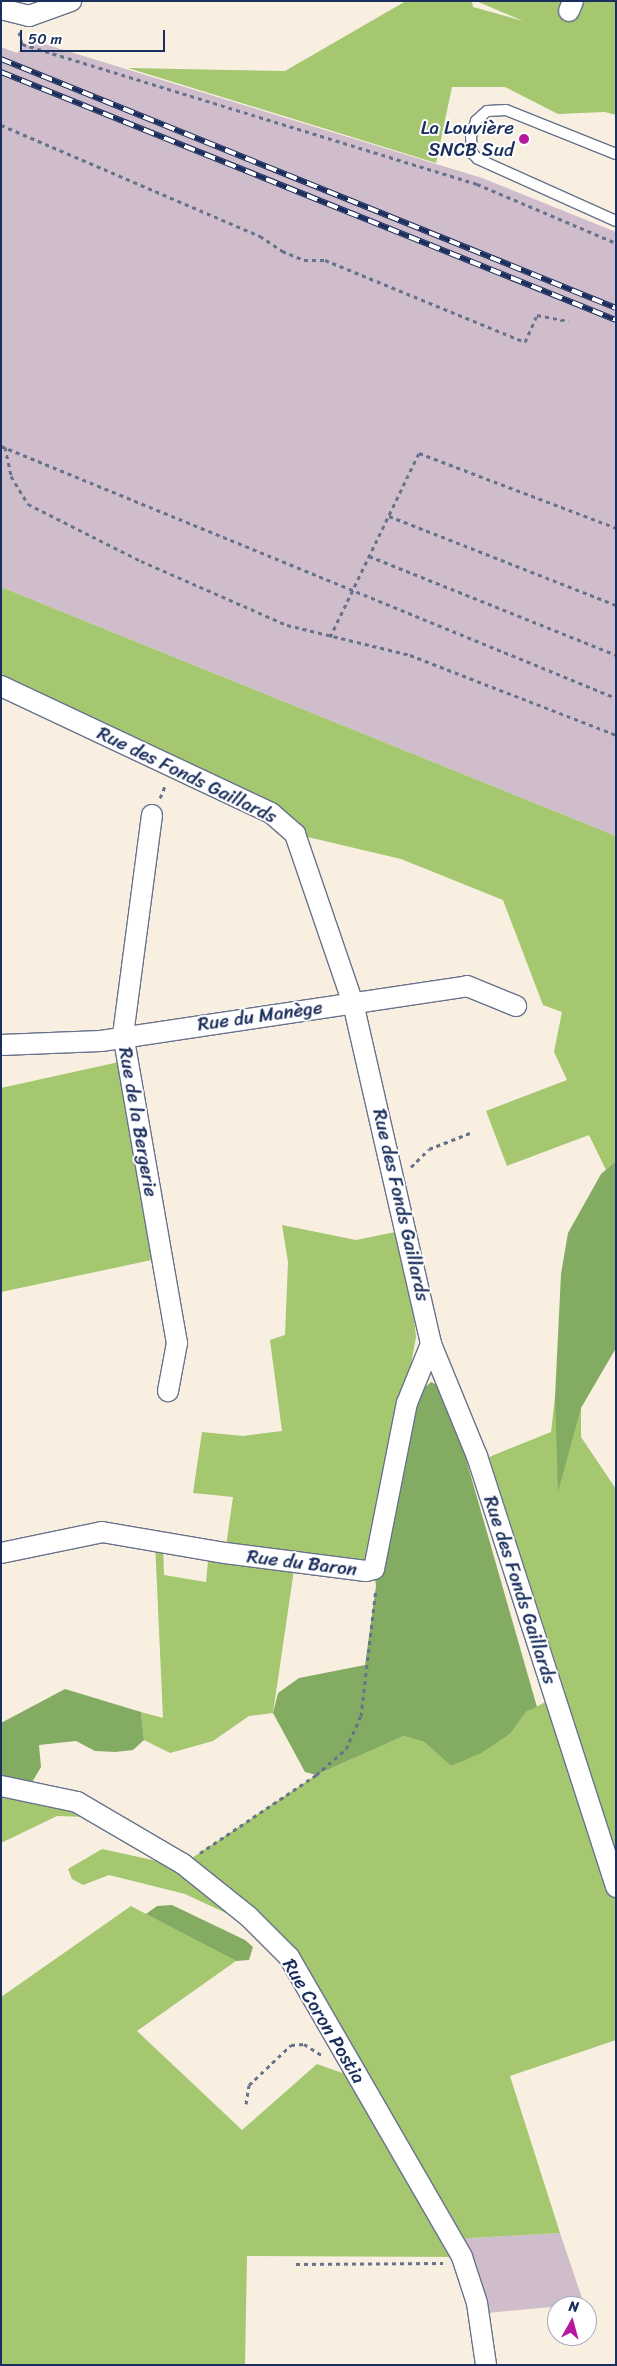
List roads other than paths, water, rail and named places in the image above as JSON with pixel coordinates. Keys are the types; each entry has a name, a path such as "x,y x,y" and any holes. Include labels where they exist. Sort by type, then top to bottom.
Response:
{"street":[{"path":"8,12 64,5"},
{"name":"Rue des Fonds Gaillards","path":"1,686 271,813 294,834 353,1003 394,1175 431,1344 471,1439 616,1887"},
{"name":"Rue de la Bergerie","path":"152,815 123,1034 177,1343 168,1391"},
{"name":"Rue du Manège","path":"1,1045 72,1044 123,1034 467,986 516,1006"},
{"name":"Rue du Baron","path":"1,1553 102,1532 225,1553 366,1571 374,1568 407,1403 431,1344"},
{"name":"Rue Coron Postia","path":"1,1786 77,1802 183,1864 248,1916 289,1957 353,2065 465,2263 477,2303 486,2365"}],"lane":[{"path":"616,154 506,110 487,111 476,122 471,136 472,153 478,160 616,221"}],"railway":[{"path":"1,59 616,308"},
{"path":"1,72 616,320"}],"place":[{"name":"La Louvière SNCB Sud","path":"524,139"}]}
